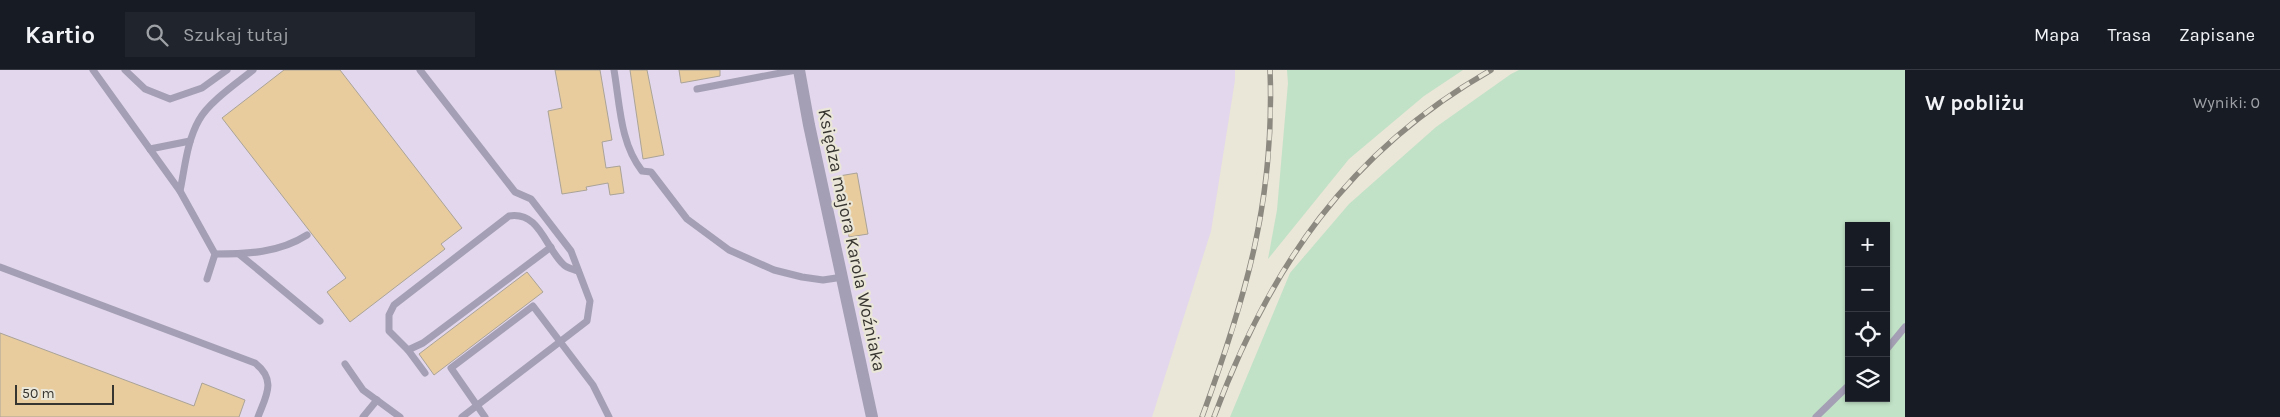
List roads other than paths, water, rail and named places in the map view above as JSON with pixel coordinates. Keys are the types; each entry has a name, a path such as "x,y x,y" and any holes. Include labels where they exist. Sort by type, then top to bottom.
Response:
{"street":[{"name":"Księdza majora Karola Woźniaka","path":"798,70 872,417"}],"lane":[{"path":"93,70 180,191 215,254 207,279"},
{"path":"125,70 145,89 170,99 202,88 227,70"},
{"path":"180,191 190,142 200,119 220,98 253,70"},
{"path":"420,70 515,192 531,199 571,251 590,301 587,321 462,417"},
{"path":"614,70 627,146 632,158 642,171 651,172 687,220 729,250 774,270 823,280 843,277"},
{"path":"697,89 798,70"},
{"path":"150,149 190,142"},
{"path":"425,373 408,350 389,331 389,315 394,305 509,216 520,214 532,221 565,266 578,271"},
{"path":"215,254 266,251 296,242 307,235"},
{"path":"408,350 423,343 551,247"},
{"path":"239,254 320,321"},
{"path":"0,267 255,363 263,369 268,382 266,398 258,417"},
{"path":"486,417 451,368 533,306 594,385 609,417"},
{"path":"1890,345 1905,327"},
{"path":"346,364 363,390 400,417"},
{"path":"1816,417 1845,389"},
{"path":"363,417 377,400"}],"railway":[{"path":"1202,417 1232,330 1254,247 1268,162 1270,70"},
{"path":"1214,417 1236,362 1261,310 1289,262 1320,217 1356,176 1396,137 1441,102 1491,70"}]}
